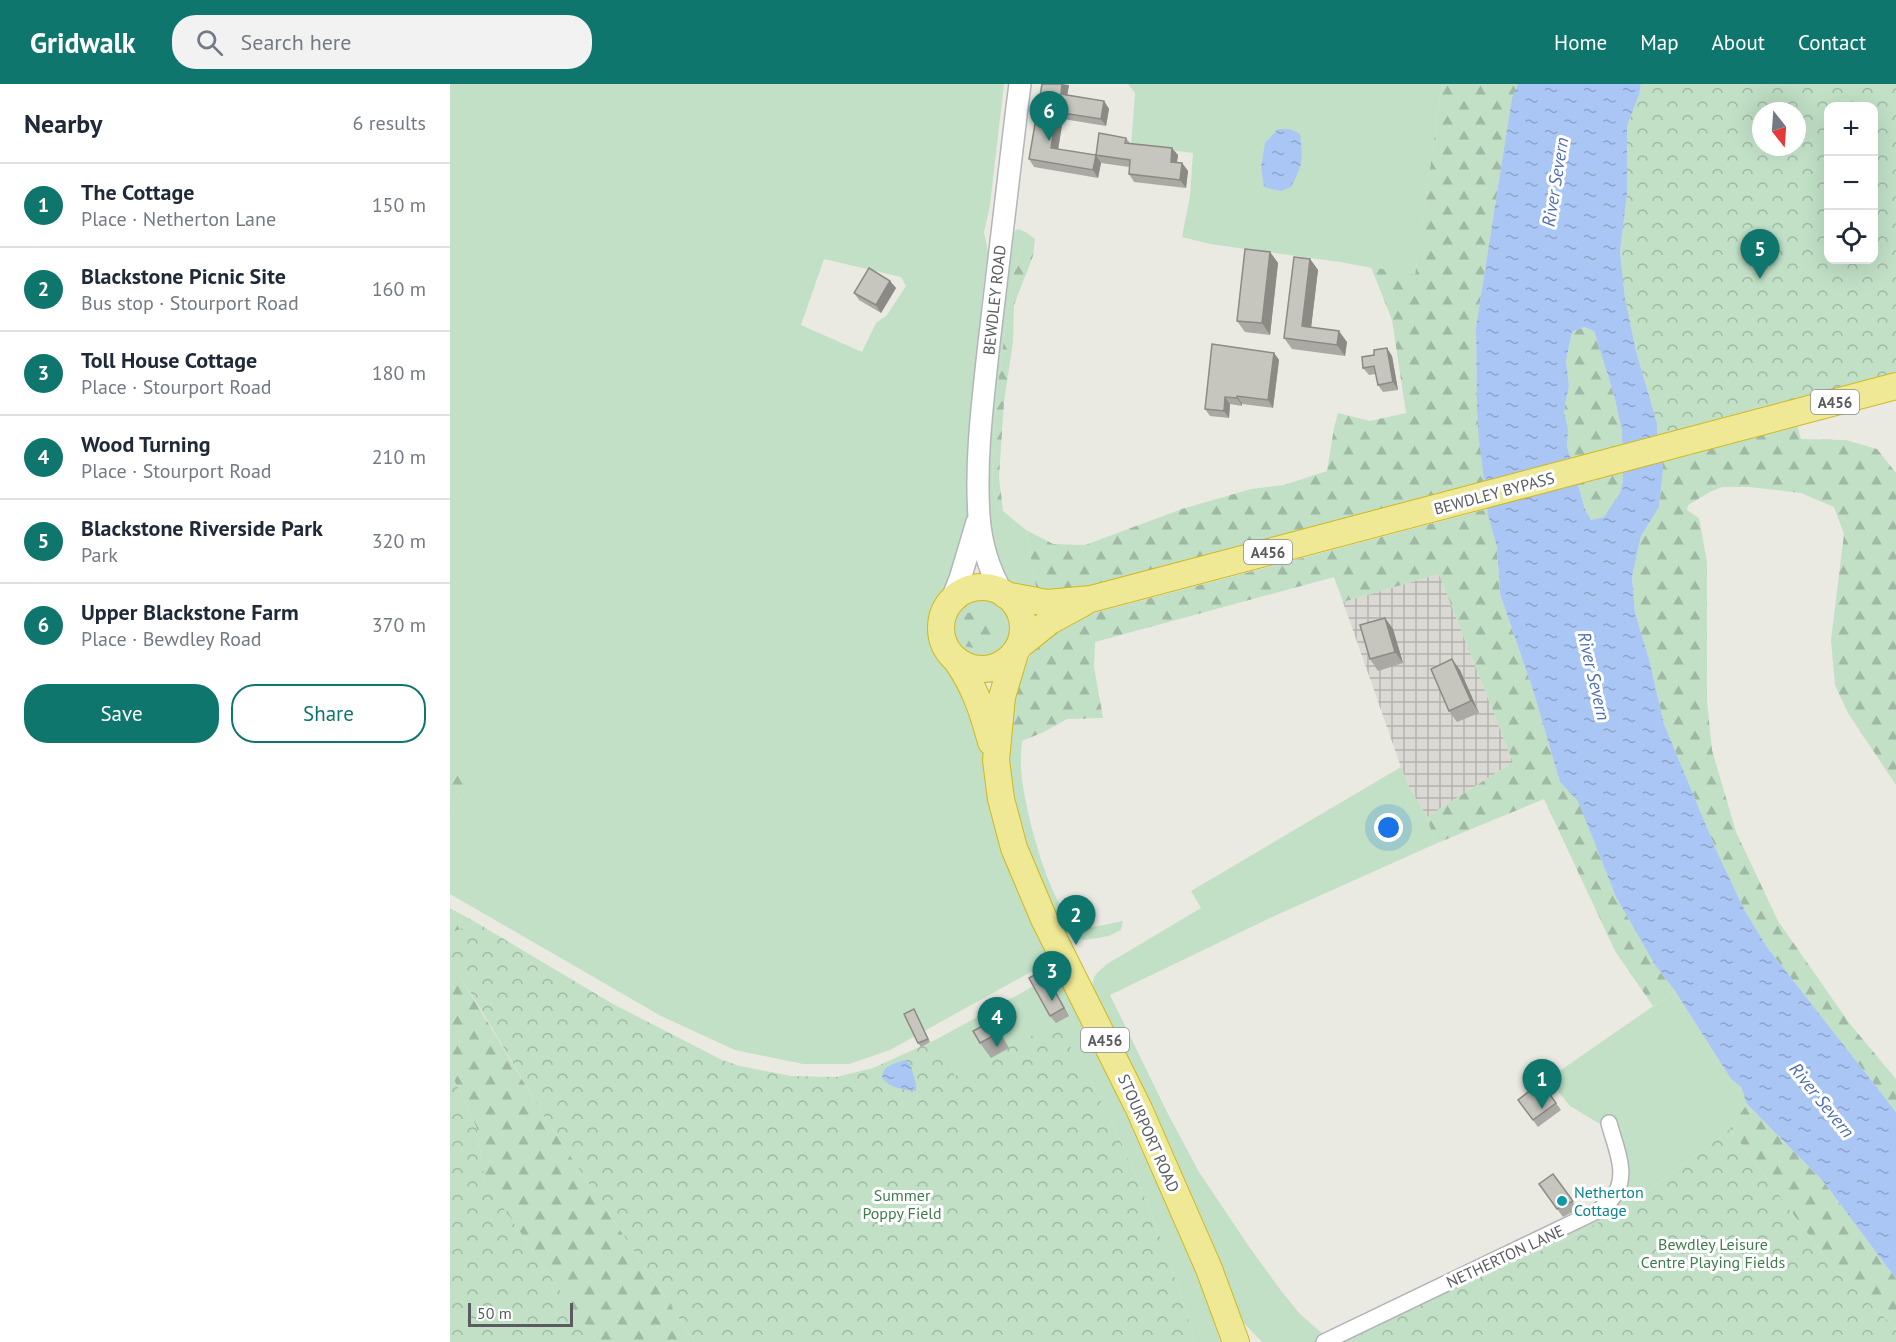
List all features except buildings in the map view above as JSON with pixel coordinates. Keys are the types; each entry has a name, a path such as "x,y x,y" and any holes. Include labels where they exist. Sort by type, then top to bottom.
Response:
{"highway":[{"name":"BEWDLEY BYPASS","path":"1004,594 1047,603 1091,599 1896,386"},
{"name":"A456","path":"984,588 1004,594 1019,611 1022,622 1022,635 1017,650 1000,665 989,669 977,669 956,660 942,639 941,627 944,614 950,604 959,595 971,589 984,588"},
{"name":"BEWDLEY BYPASS","path":"1017,650 1050,621 1091,599"},
{"name":"STOURPORT ROAD","path":"996,760 1002,697 1017,650"},
{"name":"STOURPORT ROAD","path":"956,660 976,693 983,712 996,760 1005,820 1023,874 1139,1109 1209,1269 1236,1342"}],"main road":[{"name":"BEWDLEY ROAD","path":"1004,594 989,568 979,517 980,440 1001,236 1020,84"},
{"name":"BEWDLEY ROAD","path":"950,604 979,517"},
{"path":"1227,1317 1251,1342"}],"street":[{"name":"NETHERTON LANE","path":"1324,1342 1599,1210 1613,1198 1619,1186 1622,1167 1609,1124"}],"shaded area":[{"path":"1439,574 1513,762 1427,817 1409,787 1401,767 1343,602"}],"green space":[{"path":"450,84 1004,84 990,205 984,232 988,252 982,299 968,516 964,537 945,596 938,610 934,633 977,726 985,761 1051,955 1042,966 1048,976 1059,974 1133,1118 1196,1268 1221,1342 1195,1342 1165,1249 1128,1158 1095,1089 1056,1024 955,1076 937,1039 1045,980 1038,968 890,1050 849,1064 803,1064 735,1050 661,1016 450,894 450,814 466,789 466,763 450,760","holes":["824,259 901,277 906,286 887,315 876,323 862,352 801,325"]},
{"path":"1128,84 1442,84 1415,276 1340,262 1210,244 1182,237 1190,196 1193,153 1131,145 1135,93"},
{"path":"1442,84 1518,84 1512,99 1476,327 1477,410 1484,482 1083,590 1037,592 1026,530 1053,544 1085,545 1182,509 1251,489 1284,485 1327,471 1338,413 1370,421 1406,413 1392,320 1371,267 1415,275"},
{"path":"1641,84 1896,84 1896,372 1657,436 1657,423 1636,351 1625,298 1620,251 1627,195 1627,126"},
{"path":"1018,229 1027,233 1014,272 1010,294 996,399 992,483 997,506 1026,530 1037,592 1006,581 990,540 987,462 1010,235"},
{"path":"1027,233 1035,239 1033,256 1014,305 1013,342 1004,402 999,477 1003,511 997,506 992,483 996,399 1014,272"},
{"path":"1584,327 1594,331 1614,395 1622,431 1623,480 1620,493 1605,517 1591,520 1585,509 1567,446 1568,429 1564,411 1569,385 1566,361 1572,332"},
{"path":"1796,421 1801,439 1846,440 1877,449 1896,473 1896,785 1848,713 1835,685 1831,640 1844,534 1834,507 1801,493 1749,487 1722,487 1688,505 1687,510 1699,518 1707,562 1707,701 1712,750 1736,832 1778,921 1850,1024 1896,1079 1896,1112 1767,947 1745,911 1718,854 1664,724 1649,659 1635,613 1632,577 1641,536 1659,507 1662,462 1791,428 1790,423"},
{"path":"1487,509 1497,547 1500,594 1533,690 1560,782 1578,800 1616,897 1655,965 1675,991 1653,1006 1615,951 1544,799 1435,844 1427,817 1513,762 1439,574 1343,602 1334,577 1095,642 1094,667 1103,718 1067,719 1022,741 1005,739 1017,683 1029,658 1047,636 1075,618"},
{"path":"977,598 989,598 1005,607 1012,617 1014,629 1012,641 1005,651 989,660 977,660 966,655 957,646 952,635 952,623 957,612 966,603"},
{"path":"985,612 998,626 994,643 980,649 963,646 958,633 964,617 967,613"},
{"path":"1005,739 1022,741 1021,773 1028,812 1040,857 1057,900 1067,915 1077,924 1094,927 1123,921 1121,930 1109,936 1085,940 1066,933 1055,919 1018,828"},
{"path":"450,759 466,763 466,789 450,814"},
{"path":"1401,767 1409,787 1427,817 1435,844 1270,918 1110,995 1199,1172 1282,1292 1300,1314 1324,1335 1316,1342 1262,1342 1242,1321 1093,993 1093,979 1107,964 1201,908 1191,891"},
{"path":"450,908 477,923 450,933"},
{"name":"Summer Poppy Field","path":"477,923 613,1004 722,1060 791,1076 836,1077 873,1068 937,1039 955,1076 1056,1023 1095,1089 1128,1158 1165,1249 1195,1342 695,1342 549,1124 450,961 450,933"},
{"path":"450,960 549,1124 695,1342 598,1342 574,1311 485,1181 477,1129 450,1073"},
{"path":"1675,991 1731,1079 1741,1087 1747,1104 1730,1129 1617,1213 1563,1241 1437,1295 1324,1335 1597,1208 1617,1184 1608,1134 1600,1124 1570,1106 1548,1079"},
{"path":"450,1073 477,1129 485,1181 574,1311 598,1342 450,1342"},
{"path":"1747,1104 1823,1181 1896,1279 1896,1329 1833,1268 1730,1129"},
{"name":"Bewdley Leisure Centre Playing Fields","path":"1730,1129 1833,1268 1896,1329 1896,1342 1332,1342 1563,1241 1617,1213"}],"water":[{"name":"River Severn","path":"1518,84 1641,84 1627,126 1627,195 1620,251 1625,298 1636,351 1657,423 1663,470 1659,507 1641,536 1632,577 1635,613 1649,659 1664,724 1718,854 1745,911 1767,947 1896,1112 1896,1279 1823,1181 1747,1104 1741,1087 1731,1079 1675,991 1655,965 1616,897 1578,801 1560,782 1533,690 1500,594 1497,547 1488,515 1479,439 1476,327 1512,98","holes":["1584,327 1594,331 1614,395 1622,431 1623,480 1620,493 1604,517 1591,520 1585,509 1567,446 1568,429 1564,411 1569,385 1566,361 1572,332"]},
{"path":"1278,129 1290,129 1300,134 1302,150 1300,167 1291,187 1281,191 1264,187 1261,167 1265,143"},
{"path":"905,1060 910,1063 916,1091 893,1086 882,1077 885,1069"}],"place":[{"name":"Upper Blackstone Farm","path":"1049,141"},
{"name":"Blackstone Riverside Park","path":"1760,279"},
{"name":"Blackstone Picnic Site","path":"1076,945"},
{"name":"Toll House Cottage","path":"1052,1001"},
{"name":"Wood Turning","path":"997,1047"},
{"name":"The Cottage","path":"1542,1109"},
{"name":"Netherton Cottage","path":"1562,1201"}]}
